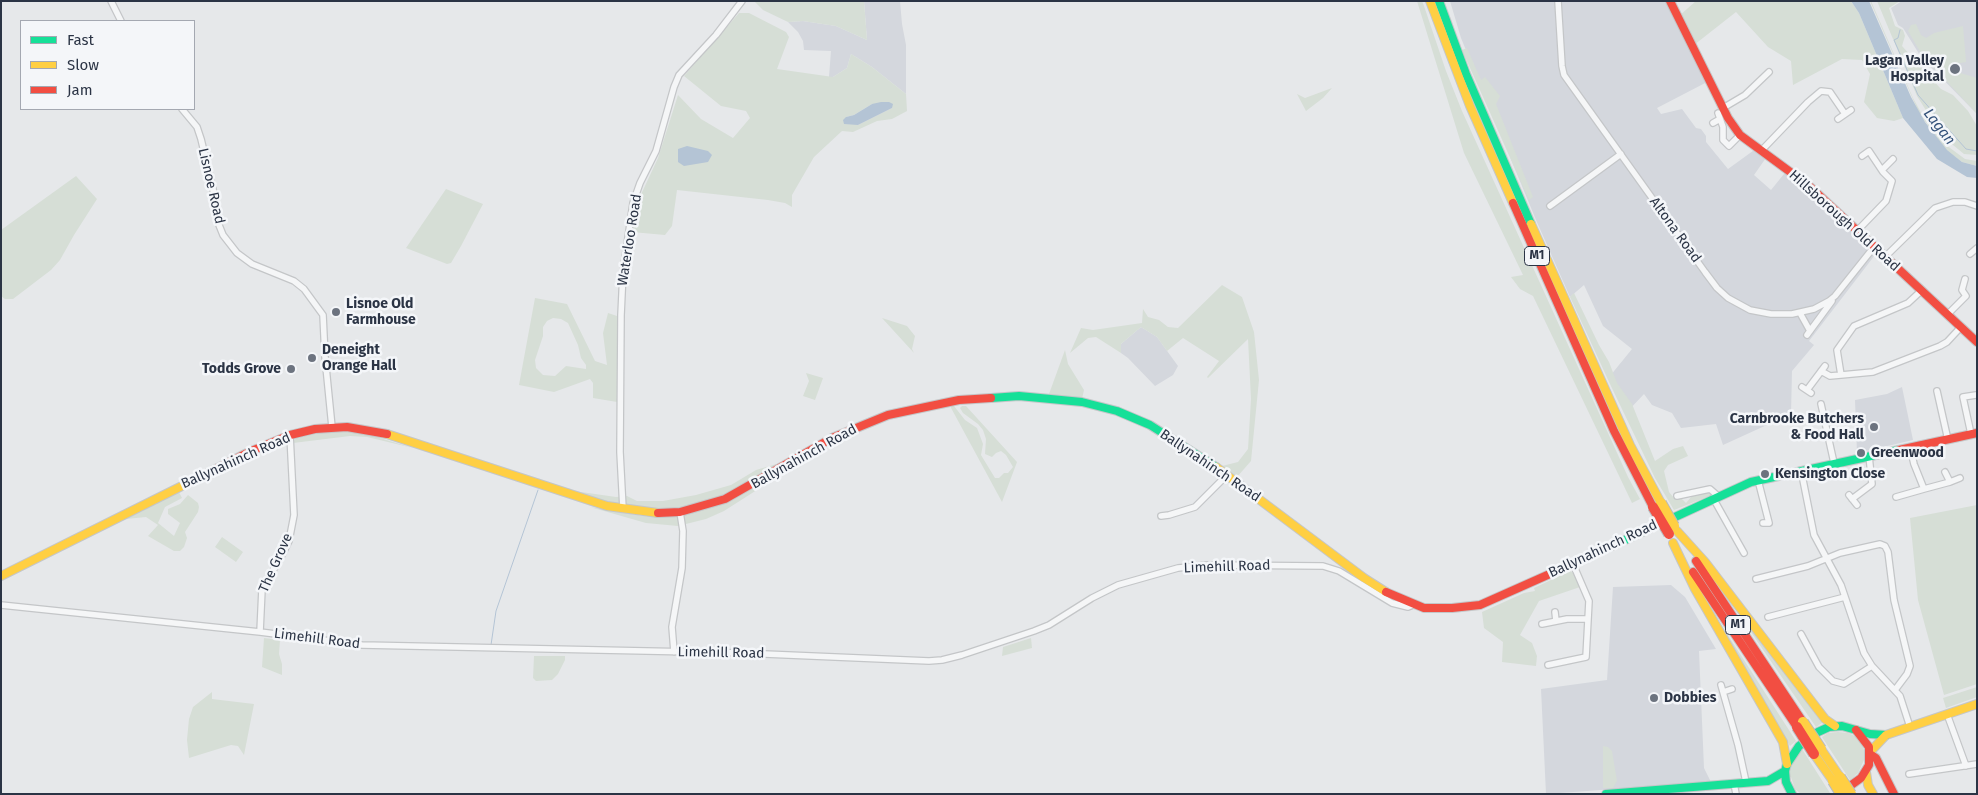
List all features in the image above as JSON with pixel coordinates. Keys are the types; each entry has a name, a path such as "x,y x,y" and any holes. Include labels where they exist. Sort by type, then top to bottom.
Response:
{"main road":[{"name":"M1","path":"1430,1 1470,106 1614,430 1673,533 1818,752 1837,779 1851,794"},
{"name":"M1","path":"1439,1 1466,74 1657,505"},
{"name":"Hillsborough Old Road","path":"1670,1 1720,113 1740,135 1797,176 1977,342"},
{"name":"Ballynahinch Road","path":"1,576 66,545 217,467 290,435 332,427 347,426 383,433 588,500 623,509 645,512 680,512 718,502 739,493 832,438 864,424 910,409 981,398 1019,396 1082,402 1117,411 1169,436 1227,475 1364,578 1392,596 1413,605 1437,609 1484,604 1716,497 1758,480 1974,434"},
{"path":"1673,533 1705,562 1825,719 1835,726"},
{"path":"1673,533 1695,589 1783,742 1786,782 1791,793"},
{"path":"1768,781 1786,768 1799,746 1818,732 1835,726 1850,727 1870,734 1885,736 1977,704"},
{"path":"1856,730 1866,741 1894,794"},
{"path":"1840,794 1856,782 1866,771 1872,755 1885,736"},
{"path":"1866,771 1881,774 1888,781"},
{"path":"1866,771 1868,785 1873,794"},
{"name":"M1","path":"1837,779 1840,794"},
{"path":"1606,794 1735,789 1746,782 1768,781 1791,793"}],"street":[{"path":"112,1 121,20"},
{"name":"Waterloo Road","path":"623,509 620,452 621,314 623,272 633,203 640,183 656,151 674,87 679,76 742,1"},
{"name":"Altona Road","path":"1558,1 1562,71 1705,272 1722,293 1735,303 1756,312 1771,314 1800,313 1822,306 1841,289 1874,247"},
{"path":"1713,123 1720,113 1745,95 1769,72"},
{"path":"1761,150 1821,91 1830,92 1844,114"},
{"name":"Lisnoe Road","path":"183,110 196,127 201,139 213,189 219,225 223,235 237,253 252,264 294,281 304,289 323,315 332,427"},
{"path":"1838,119 1851,110"},
{"path":"1720,113 1723,140 1731,148 1740,135"},
{"path":"1857,232 1886,201 1892,181 1869,151 1862,156"},
{"path":"1550,206 1621,154"},
{"path":"1882,170 1893,159"},
{"path":"1885,258 1935,208 1953,202 1965,202 1977,206"},
{"path":"1970,254 1977,248"},
{"path":"1947,315 1966,296 1962,290 1965,280"},
{"path":"1800,313 1809,333 1841,289"},
{"path":"1841,375 1837,350 1854,326 1908,303 1920,291"},
{"path":"1807,390 1823,368 1830,376 1873,372 1940,346 1947,342 1960,328"},
{"path":"1937,391 1948,440"},
{"path":"1974,434 1963,397 1976,395"},
{"path":"1821,404 1834,463"},
{"name":"The Grove","path":"260,632 261,590 289,541 294,515 290,435"},
{"path":"1910,447 1914,464 1924,489"},
{"path":"1857,505 1851,497 1872,484 1869,456"},
{"path":"1801,470 1814,535 1841,586 1857,636 1872,666 1900,696 1910,727"},
{"path":"1945,472 1950,482"},
{"path":"1160,516 1195,507 1227,475"},
{"path":"1896,497 1960,478"},
{"path":"1758,480 1769,523 1763,523"},
{"path":"1677,496 1710,489 1716,497 1744,553"},
{"path":"674,652 672,627 682,568 680,512"},
{"path":"1756,579 1808,566 1825,558 1880,544 1887,549 1894,600 1910,666 1907,674 1895,690"},
{"path":"1548,665 1586,657 1589,601 1573,564"},
{"name":"Limehill Road","path":"1,605 384,646 942,660 1049,625 1092,598 1118,585 1168,569 1208,565 1323,566 1339,571 1392,603 1408,607 1413,605"},
{"path":"1768,617 1845,597"},
{"path":"1555,612 1556,621"},
{"path":"1542,624 1588,619"},
{"path":"1801,634 1819,667 1833,681 1844,684 1872,666"},
{"path":"1720,685 1741,756 1746,782"},
{"path":"1722,692 1732,689"},
{"path":"1947,714 1966,766"},
{"path":"1909,774 1977,764"}],"shaded area":[{"path":"754,1 864,1 867,40 836,26 803,21 788,22 763,10"},
{"path":"864,1 900,1 906,45 906,94 872,67 851,54 847,68 833,77 829,77 831,51 804,50 803,41 798,32 788,22 803,21 836,26 867,40"},
{"path":"1417,1 1422,1 1462,111 1628,477 1640,499 1632,503 1533,296 1520,289 1511,277 1523,275 1464,153"},
{"path":"1450,1 1670,1 1709,81 1657,108 1661,114 1682,109 1696,128 1701,129 1706,136 1706,142 1728,169 1757,148 1768,155 1754,175 1771,190 1788,169 1878,251 1809,341 1814,345 1792,371 1791,414 1723,445 1716,424 1681,428 1672,413 1652,405 1644,394 1627,412 1610,376 1632,349 1603,326 1584,285 1570,297 1461,38"},
{"path":"1696,1 1851,1 1859,13 1903,118 1894,121 1877,118 1864,102 1870,74 1862,60 1842,59 1793,85 1791,61 1768,47 1736,12 1694,45 1679,16"},
{"path":"1870,1 1913,98 1924,118 1946,145 1965,159 1977,161 1977,166 1962,162 1946,150 1919,113"},
{"path":"1877,1 1900,1 1889,8 1895,26 1903,30 1905,36 1902,46 1941,89 1953,95 1968,111 1977,126 1977,155 1964,154 1942,136 1917,96"},
{"name":"Lagan Valley Hospital","path":"1902,1 1977,1 1977,114 1921,57 1903,28 1898,25 1891,8"},
{"path":"739,13 749,13 786,32 789,37 777,69 833,77 847,68 851,54 872,67 906,94 907,111 892,119 877,121 853,132 842,131 814,157 792,195 792,207 785,203 768,200 677,190 672,226 665,235 632,232 638,201 658,158 678,95 701,119 733,138 750,118 746,111 721,106 684,76","holes":["872,104 892,108 858,125 846,117 854,115"]},
{"path":"1916,24 1921,35 1926,38 1934,33 1963,26 1966,62 1954,64 1953,68 1957,72 1977,78 1977,114 1922,55 1908,31 1911,25"},
{"path":"1467,48 1481,80 1485,77 1500,96 1496,104 1533,197 1529,200 1462,50"},
{"path":"1332,88 1323,98 1306,111 1297,94 1305,98"},
{"path":"76,176 97,199 60,260 51,270 13,299 5,299 1,296 1,230"},
{"path":"446,189 483,204 451,263 447,264 406,248"},
{"path":"1222,285 1242,297 1254,332 1259,380 1251,461 1237,477 1222,466 1238,462 1248,449 1251,399 1248,339 1208,378 1219,361 1183,338 1167,351 1157,337 1141,327 1121,344 1121,353 1096,337 1088,338 1070,353 1081,328 1093,330 1142,323 1143,309 1148,317 1159,320 1168,327 1178,328"},
{"path":"1574,293 1609,362 1617,383 1632,404 1655,461 1673,449 1683,446 1688,456 1668,465 1664,471 1669,492 1674,498 1681,498 1686,503 1692,496 1710,492 1712,495 1674,510 1655,478 1610,384 1570,297"},
{"path":"535,298 567,304 595,361 607,365 603,333 608,313 617,316 617,402 593,398 593,383 590,379 554,392 519,385","holes":["553,318 561,319 568,323 586,369 566,366 555,376 543,375 536,368 535,360 543,336 543,327 547,321"]},
{"path":"882,318 907,326 915,336 912,349 914,353"},
{"path":"1141,327 1157,337 1178,366 1173,375 1155,386 1121,353 1121,344"},
{"path":"1065,350 1068,364 1084,390 1082,399 1049,394"},
{"path":"806,373 823,378 815,400 803,396 809,381"},
{"path":"1902,387 1913,440 1857,453 1855,400 1887,394"},
{"path":"950,406 954,406 965,420 977,428 983,444 981,455 995,478 1008,473 1013,467 1006,455 1001,451 992,457 985,454 986,439 983,430 963,413 960,408 962,406 966,406 1017,462 1002,502"},
{"path":"347,431 370,435 413,448 367,437 350,436 293,443 295,438 309,434"},
{"path":"780,463 731,492 696,505 676,509 655,510 606,503 567,490 616,497 627,496 637,501 663,501 696,495 731,485 756,470"},
{"path":"785,472 724,511 706,519 678,526 646,523 590,507 643,516 669,517 689,514 727,502"},
{"path":"179,492 182,498 165,507 158,523 174,536 180,523 168,514 168,509 180,504 188,495 198,503 198,512 185,532 187,538 184,547 180,551 174,551 148,536 158,525 146,517 126,519"},
{"path":"1977,505 1977,684 1944,695 1918,600 1910,518"},
{"path":"222,537 243,552 236,562 215,547"},
{"path":"1570,571 1580,587 1539,601 1520,635 1532,643 1537,656 1536,666 1502,662 1503,642 1484,628 1482,612 1524,593 1535,591 1534,588"},
{"name":"Dobbies","path":"1671,585 1685,597 1716,649 1699,651 1704,768 1711,782 1546,794 1541,689 1607,680 1613,587"},
{"path":"1722,590 1822,723 1816,727"},
{"path":"1708,604 1796,741 1790,746 1763,698"},
{"path":"264,638 280,640 279,654 282,664 282,675 262,667"},
{"path":"1031,638 1032,648 1002,656 1003,647"},
{"path":"534,656 565,656 565,660 558,674 552,680 536,681 533,678"},
{"path":"1977,687 1977,697 1946,708 1943,698"},
{"path":"212,692 212,699 254,704 244,755 238,746 231,745 189,758 187,740 189,719 193,707"},
{"path":"1828,733 1848,733 1857,737 1863,744 1865,752 1864,760 1858,773 1850,780 1822,737"},
{"path":"1603,746 1608,747 1612,751 1617,781 1613,788 1603,788"},
{"path":"1802,749 1830,793 1801,794 1795,789 1791,777 1788,777 1790,768"}],"water":[{"name":"Lagan","path":"1851,1 1869,1 1911,97 1925,122 1947,150 1962,162 1977,166 1977,178 1967,177 1937,159 1903,118 1859,13"},
{"path":"881,102 893,104 892,108 858,125 844,124 843,120 846,117 854,115 872,104"},
{"path":"687,146 708,151 712,155 708,162 684,166 678,162 678,149"}],"waterway":[{"path":"1900,30 1898,38 1894,40 1918,95 1966,149 1977,151"},
{"path":"491,645 496,611 538,490"}],"traffic: fast":[{"path":"1439,1 1466,74 1531,224"},
{"path":"991,398 1019,396 1082,402 1117,411 1150,425 1216,467"},
{"path":"1588,557 1751,482 1899,450"},
{"path":"1792,794 1786,782 1785,771 1787,764 1799,746 1818,732 1829,727 1842,726 1870,734 1886,735"},
{"path":"1606,794 1768,781 1785,771"}],"traffic: slow":[{"path":"1430,1 1470,106 1513,203"},
{"path":"1531,224 1630,445 1661,503"},
{"path":"387,434 607,506 658,513"},
{"path":"1216,467 1364,578 1386,592"},
{"path":"1,576 200,477"},
{"path":"1661,503 1674,526"},
{"path":"1677,531 1705,562 1825,719 1835,726"},
{"path":"1673,543 1695,589 1783,742 1787,764"},
{"path":"1870,752 1886,735 1977,704"},
{"path":"1803,722 1821,749"},
{"path":"1821,749 1840,777"},
{"path":"1814,754 1833,781"},
{"path":"1866,772 1868,785 1873,794"},
{"path":"1840,777 1851,794"},
{"path":"1833,781 1841,794"}],"traffic: jam":[{"path":"1670,1 1728,118 1740,135 1808,185 1977,342"},
{"path":"1513,203 1614,431 1653,507"},
{"path":"658,513 680,512 725,499 832,438 888,415 959,400 991,398"},
{"path":"200,477 249,452 290,435 315,429 347,427 387,434"},
{"path":"1899,450 1977,433"},
{"path":"1653,507 1669,534"},
{"path":"1386,592 1424,608 1480,605 1588,557"},
{"path":"1696,561 1803,722"},
{"path":"1693,572 1797,727"},
{"path":"1797,727 1814,754"},
{"path":"1843,791 1861,778 1869,765 1869,747 1856,730"},
{"path":"1870,754 1876,758 1894,794"}],"place":[{"name":"Lagan Valley Hospital","path":"1955,69"},
{"name":"Lisnoe Old Farmhouse","path":"336,312"},
{"name":"Deneight Orange Hall","path":"312,358"},
{"name":"Todds Grove","path":"291,369"},
{"name":"Carnbrooke Butchers & Food Hall","path":"1874,427"},
{"name":"Greenwood","path":"1861,453"},
{"name":"Kensington Close","path":"1765,474"},
{"name":"Dobbies","path":"1654,698"}]}
